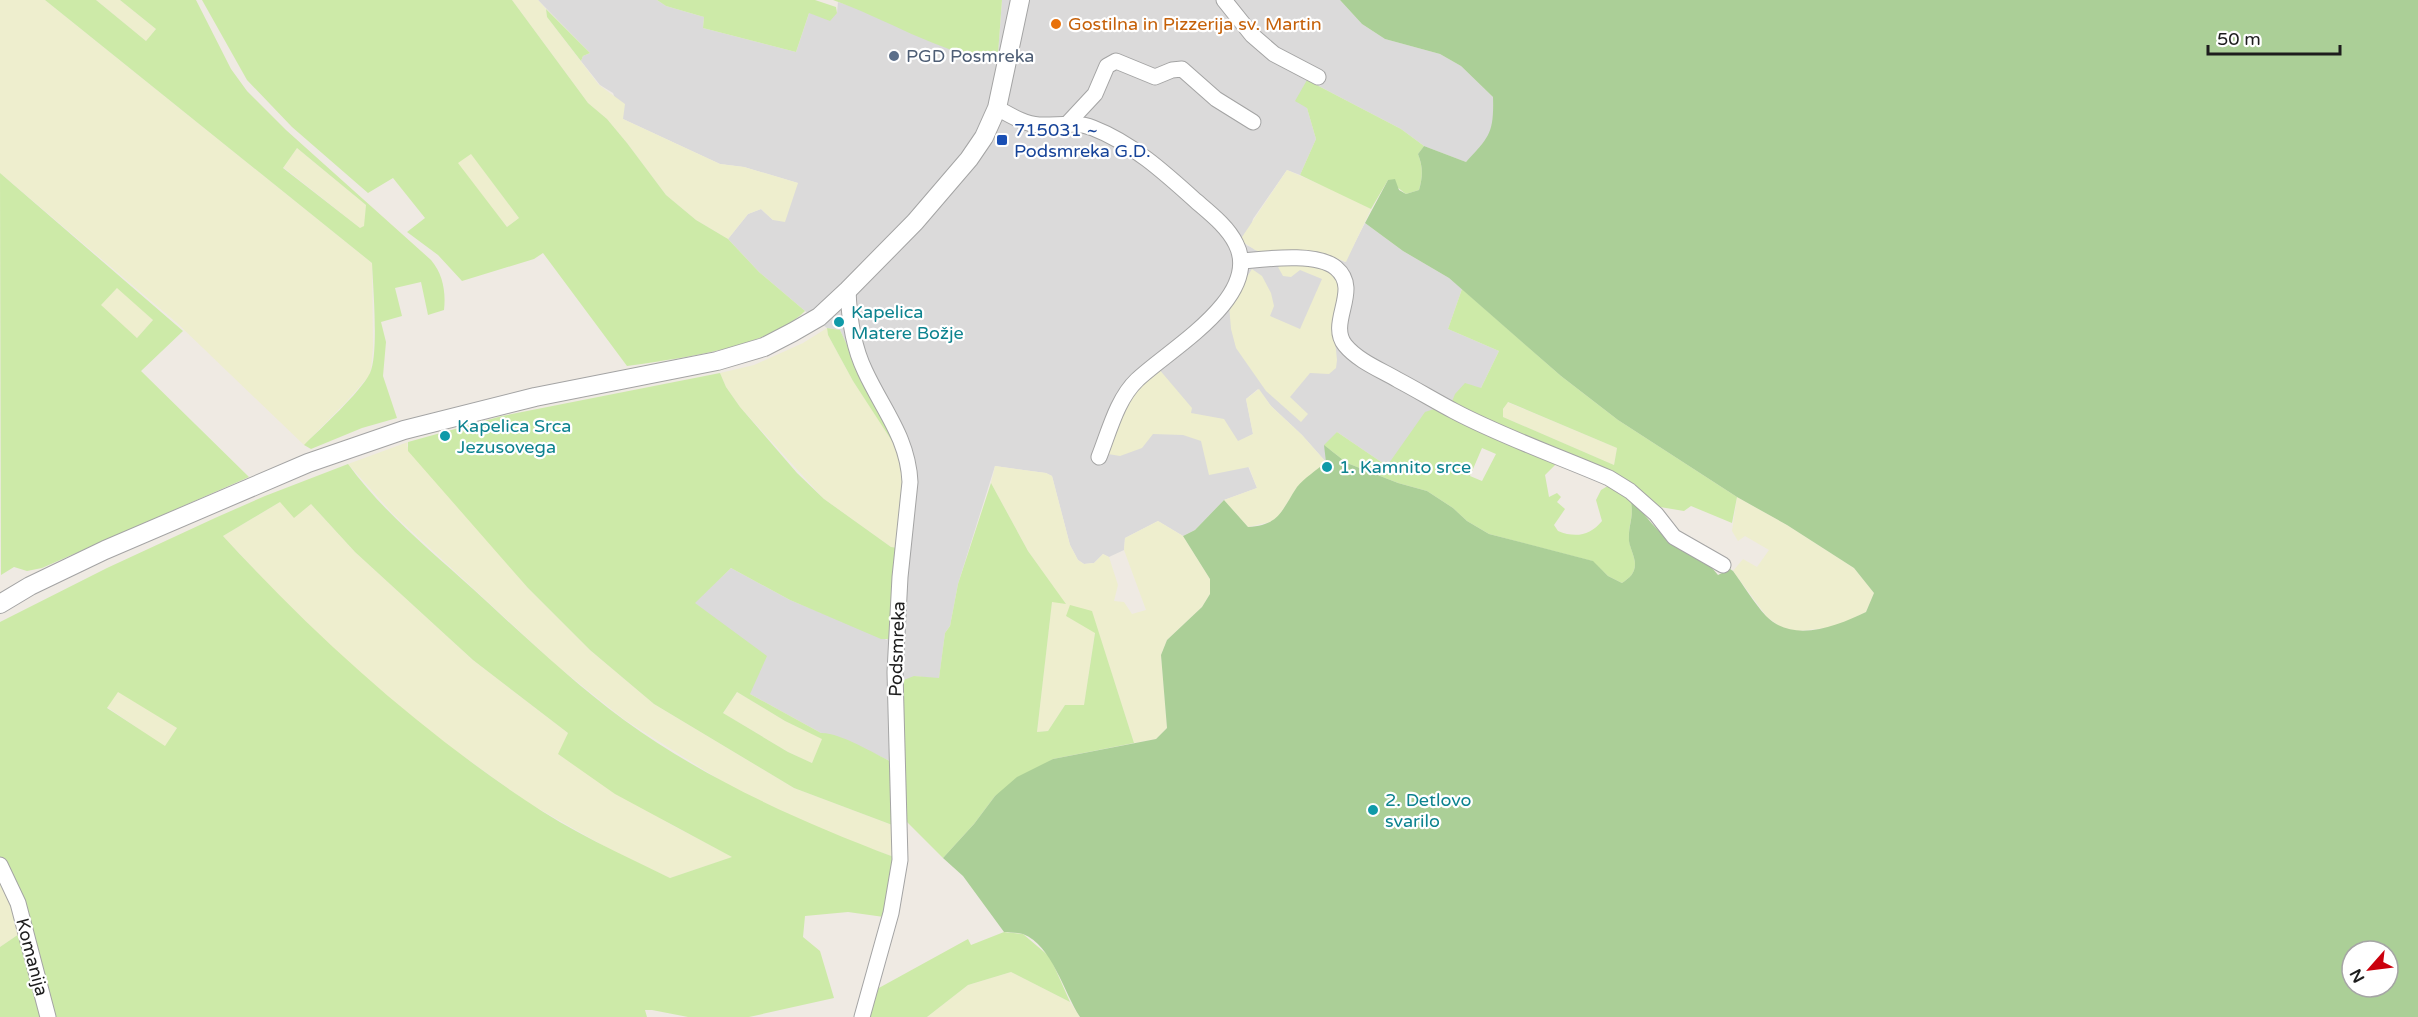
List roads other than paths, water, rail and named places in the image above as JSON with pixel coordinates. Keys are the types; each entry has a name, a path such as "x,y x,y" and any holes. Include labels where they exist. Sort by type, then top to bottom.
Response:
{"street":[{"path":"0,604 30,586 105,550 308,463 404,430 535,397 717,361 764,348 819,317 950,184 984,137 997,108 1020,0"},
{"path":"1224,0 1252,35 1274,54 1318,77"},
{"path":"1068,123 1095,94 1107,66 1116,61 1155,77 1172,70 1182,69 1216,99 1253,122"},
{"path":"997,108 1024,122 1038,125 1068,123 1092,128 1126,146 1165,173 1214,217 1236,243 1242,261 1240,276 1228,300 1199,328 1135,382 1121,403 1099,457"},
{"path":"1242,261 1287,258 1321,261 1336,268 1345,282 1347,301 1339,323 1339,334 1346,345 1361,359 1455,412 1609,478 1630,491 1656,514 1674,537 1723,565"},
{"name":"Podsmreka","path":"848,290 855,346 865,370 900,435 909,468 910,482 900,577 895,672 900,860 891,913 862,1017"},
{"name":"Komanija","path":"0,865 18,903 48,1017"}],"place":[{"name":"Gostilna in Pizzerija sv. Martin","path":"1056,24"},
{"name":"PGD Posmreka","path":"894,56"},
{"name":"715031 ~ Podsmreka G.D.","path":"1002,140"},
{"name":"Kapelica Matere Božje","path":"839,322"},
{"name":"Kapelica Srca Jezusovega","path":"445,436"},
{"name":"1. Kamnito srce","path":"1327,467"},
{"name":"2. Detlovo svarilo","path":"1373,810"}]}
